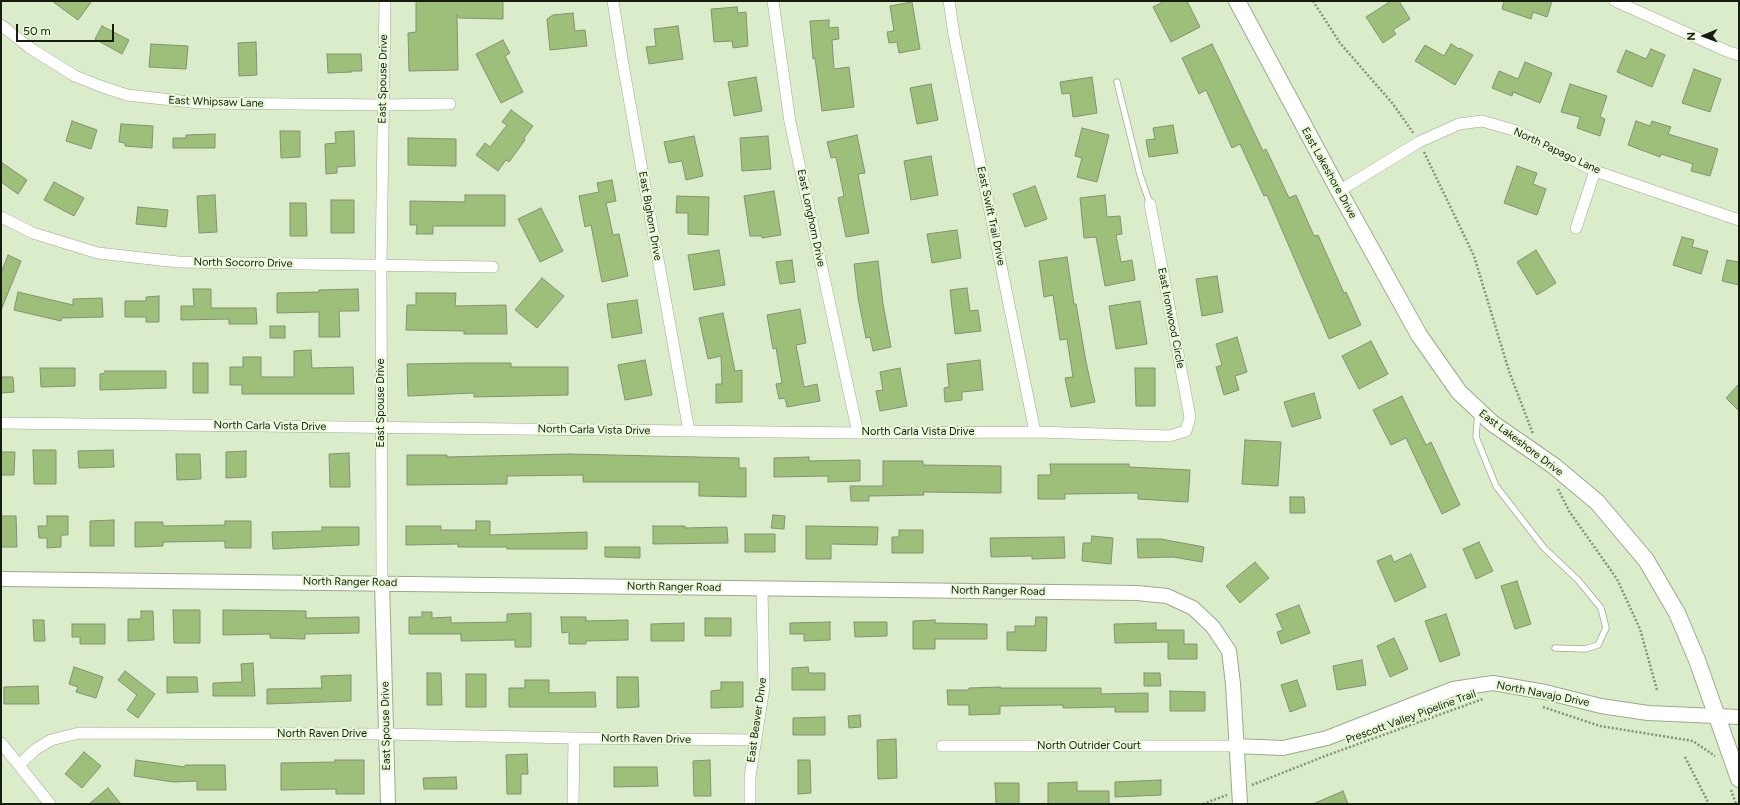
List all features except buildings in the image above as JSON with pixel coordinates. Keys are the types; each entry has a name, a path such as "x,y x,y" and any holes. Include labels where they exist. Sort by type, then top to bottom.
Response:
{"main road":[{"name":"East Lakeshore Drive","path":"1237,1 1339,191 1419,335 1459,392 1492,423 1554,466 1597,502 1646,560 1677,613 1697,660 1716,717 1734,781"}],"street":[{"name":"East Spouse Drive","path":"385,1 382,105 381,427 382,582 388,804"},
{"name":"East Bighorn Drive","path":"613,1 622,59 689,432"},
{"name":"East Longhorn Drive","path":"773,1 790,122 858,433"},
{"name":"East Swift Trail Drive","path":"949,1 954,35 1036,432"},
{"path":"1615,1 1715,46 1739,55"},
{"name":"East Whipsaw Lane","path":"1,25 30,48 75,76 127,95 199,103 382,105 450,104"},
{"name":"North Papago Lane","path":"1339,191 1419,142 1459,124 1482,121 1517,131 1596,171 1739,220"},
{"path":"1576,228 1596,171"},
{"name":"East Ironwood Circle","path":"1150,204 1190,417 1186,431"},
{"name":"North Socorro Drive","path":"1,217 33,233 98,253 178,262 493,267"},
{"name":"North Carla Vista Drive","path":"1,423 689,432 1036,432 1169,436 1186,431"},
{"name":"North Ranger Road","path":"1,579 382,582 762,589 1137,593 1167,596 1193,608 1213,627 1229,651 1233,684 1239,797"},
{"name":"East Beaver Drive","path":"750,804 750,777 764,687 762,589"},
{"name":"North Navajo Drive","path":"1236,746 1283,748 1327,738 1453,689 1493,683 1545,692 1601,706 1648,713 1739,717"},
{"name":"North Raven Drive","path":"19,765 36,749 51,740 79,733 387,734 755,740"},
{"path":"573,804 574,738"},
{"path":"1,743 50,804"},
{"name":"North Outrider Court","path":"942,746 1236,746"}],"lane":[{"path":"1118,82 1140,175 1150,204"},
{"path":"1478,410 1476,437 1496,486 1544,548 1578,580 1601,608 1606,628 1598,645 1585,649 1555,648"}],"path":[{"path":"1313,1 1340,42 1393,104 1419,142 1474,256 1509,371 1534,436"},
{"path":"1556,484 1569,511 1617,579 1640,629 1657,690"},
{"name":"Prescott Valley Pipeline Trail","path":"1203,804 1239,797 1332,753 1467,704 1489,698"},
{"path":"1543,706 1600,726 1693,742 1714,754 1716,760"},
{"path":"1685,757 1709,804"},
{"path":"1734,781 1736,804"}]}
